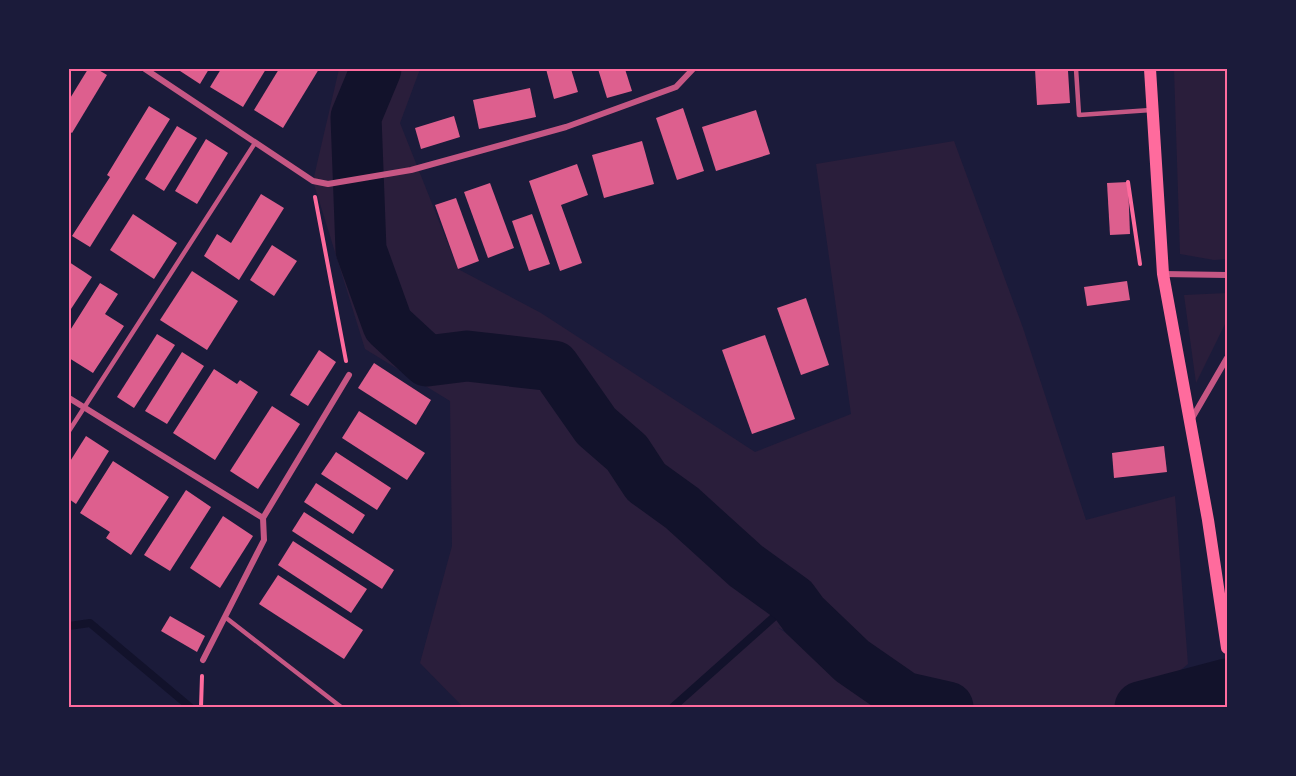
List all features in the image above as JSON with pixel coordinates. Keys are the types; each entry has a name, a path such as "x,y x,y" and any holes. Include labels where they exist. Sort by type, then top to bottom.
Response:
{"main road":[{"path":"1150,69 1163,274 1208,520 1227,648"}],"street":[{"path":"145,69 313,181 328,184 411,170 577,123 676,87 693,69"},
{"path":"1163,274 1227,275"},
{"path":"1191,422 1227,358"},
{"path":"203,660 264,540 263,518 349,375"},
{"path":"69,398 263,518"}],"lane":[{"path":"1076,69 1079,115 1152,110"},
{"path":"69,431 255,143"},
{"path":"225,617 341,707"}],"path":[{"path":"313,181 349,375"},
{"path":"201,682 201,707"}],"shaded area":[{"path":"339,69 420,69 400,123 458,269 541,313 755,452 851,414 816,164 954,141 1023,328 1086,520 1175,496 1188,664 1135,707 936,704 777,627 900,707 463,707 420,663 452,546 450,401 365,349 313,181"},
{"path":"1174,69 1227,69 1227,259 1214,260 1180,254"},
{"path":"1227,293 1227,320 1196,383 1184,295"}],"building":[{"path":"88,69 97,69 107,75 72,133 69,131 69,100"},
{"path":"177,69 209,69 200,84"},
{"path":"221,69 266,69 243,107 210,87"},
{"path":"279,69 319,69 283,128 254,110"},
{"path":"546,69 571,69 578,92 554,99"},
{"path":"598,69 625,69 632,91 607,98"},
{"path":"1035,69 1072,69 1068,71 1070,103 1037,105"},
{"path":"530,88 536,117 479,129 473,100"},
{"path":"149,106 170,119 90,247 72,236 110,177 107,175"},
{"path":"683,108 704,171 677,180 656,118"},
{"path":"756,110 770,154 716,171 702,127"},
{"path":"454,116 460,137 421,149 415,128"},
{"path":"177,126 197,138 164,191 145,179"},
{"path":"206,139 228,153 197,204 175,191"},
{"path":"642,141 654,184 604,198 592,155"},
{"path":"577,164 588,195 561,205 582,263 560,271 529,181"},
{"path":"1128,182 1130,234 1110,235 1107,183"},
{"path":"490,183 514,248 488,258 464,192"},
{"path":"261,194 284,208 239,280 204,256 217,234 231,243"},
{"path":"456,198 479,261 458,269 435,205"},
{"path":"133,214 177,243 154,279 110,250"},
{"path":"532,214 550,264 529,271 512,221"},
{"path":"272,245 297,261 274,296 250,280"},
{"path":"69,262 92,277 69,312"},
{"path":"192,271 238,301 207,350 160,320"},
{"path":"1127,281 1130,300 1087,306 1084,287"},
{"path":"100,283 118,294 105,314 124,326 93,373 69,358 69,332"},
{"path":"806,298 829,365 801,375 777,308"},
{"path":"157,334 175,345 134,408 117,397"},
{"path":"765,335 795,419 752,434 722,350"},
{"path":"319,350 336,362 308,406 290,395"},
{"path":"182,352 204,366 167,424 145,411"},
{"path":"374,363 431,400 416,425 358,388"},
{"path":"214,369 237,384 240,380 258,392 215,460 173,433"},
{"path":"272,406 300,424 258,489 230,471"},
{"path":"359,411 425,453 407,480 342,438"},
{"path":"86,436 109,451 76,504 69,499 69,463"},
{"path":"1164,446 1167,472 1114,478 1112,453"},
{"path":"336,452 391,488 377,510 321,474"},
{"path":"113,461 169,497 131,555 106,538 110,532 80,513"},
{"path":"316,483 365,515 353,534 304,502"},
{"path":"186,490 211,507 170,571 144,555"},
{"path":"304,512 394,570 382,589 292,531"},
{"path":"223,516 253,536 220,588 190,568"},
{"path":"293,541 367,589 351,613 278,565"},
{"path":"278,575 363,630 344,659 259,604"},
{"path":"170,616 205,636 197,652 161,631"}],"waterway":[{"path":"376,69 356,117 361,250 388,325 427,361 467,356 554,366 596,426 627,453 646,482 682,508 746,566 793,600 804,615 852,661 904,697 948,707"},
{"path":"673,707 793,600"},
{"path":"69,626 90,623 190,707"},
{"path":"1140,707 1227,684"},
{"path":"1208,689 1210,707"}]}
